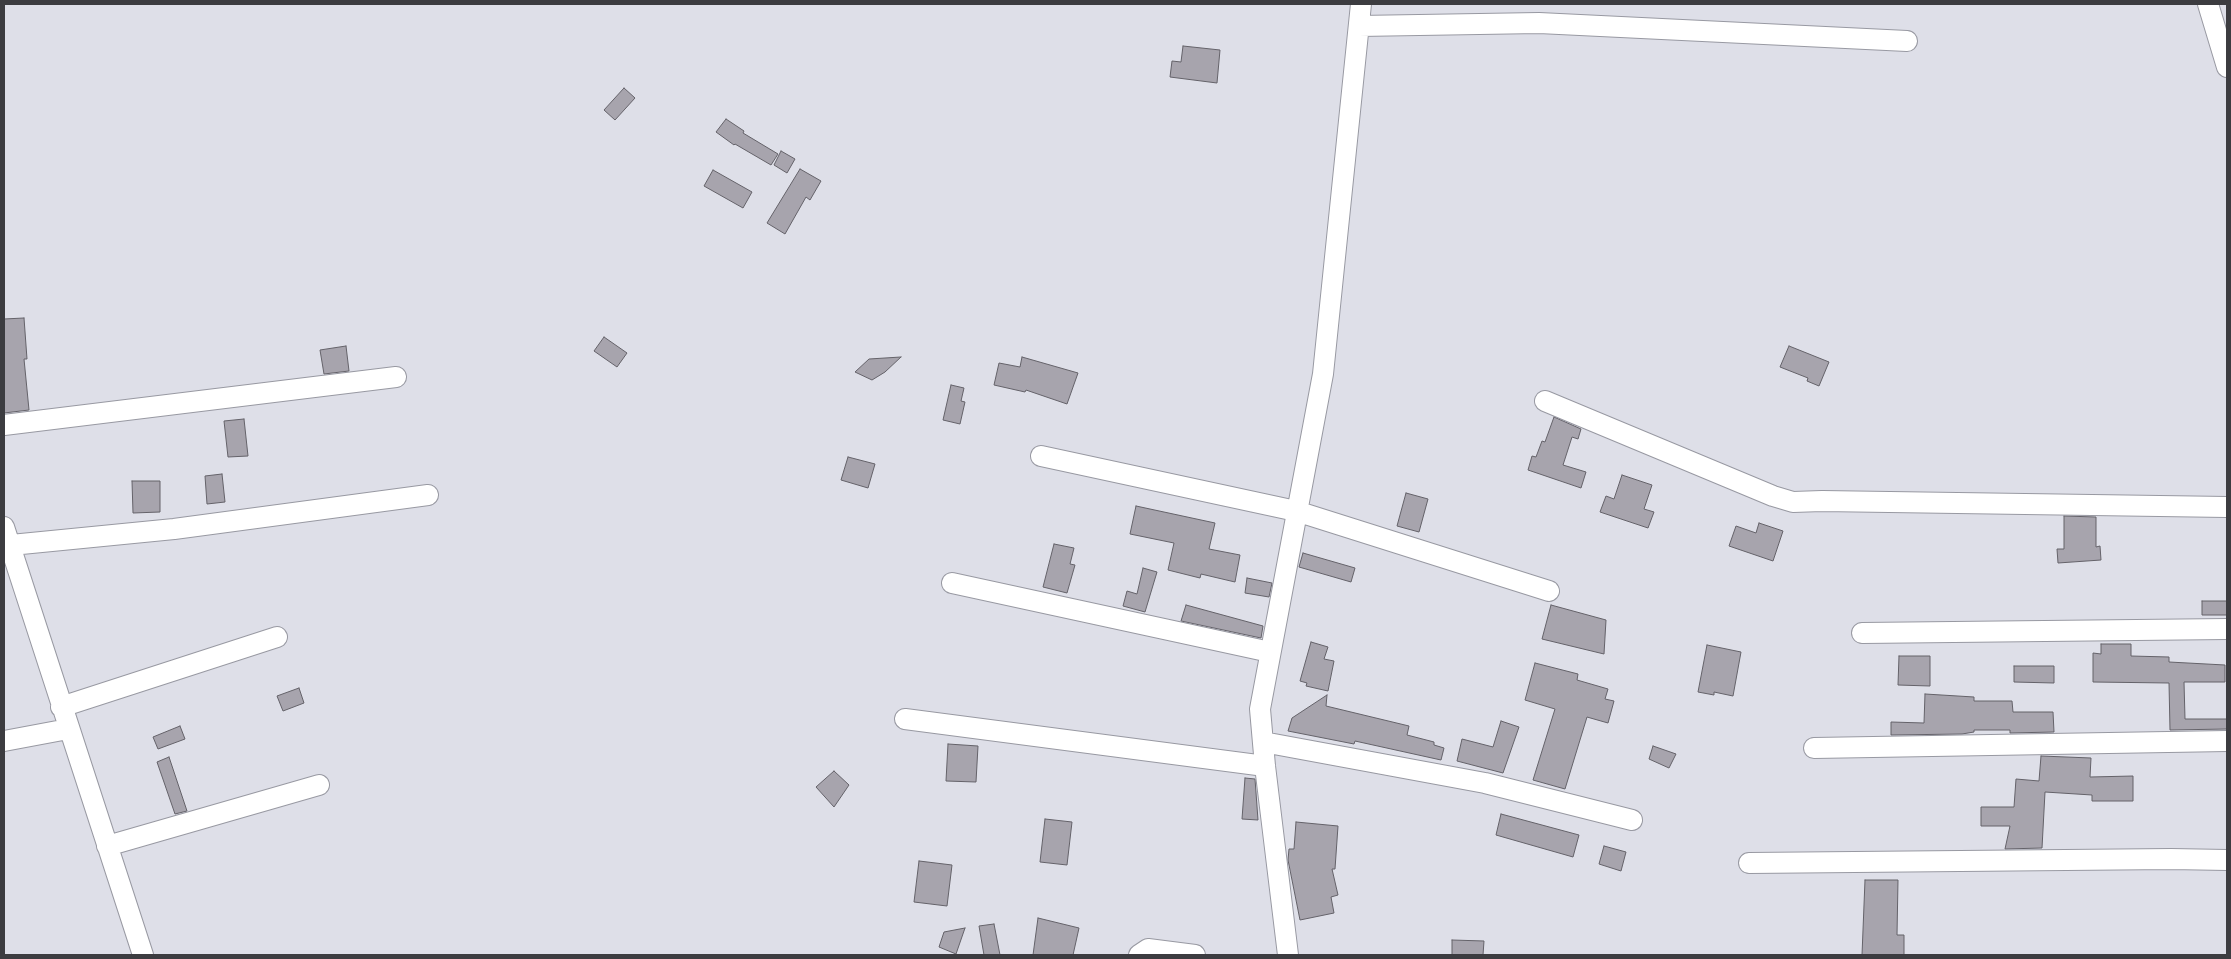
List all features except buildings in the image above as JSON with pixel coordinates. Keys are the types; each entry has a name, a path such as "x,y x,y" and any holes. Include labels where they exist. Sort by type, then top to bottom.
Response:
{"street":[{"path":"1288,955 1264,766 1260,709 1323,374 1361,4"},
{"path":"2208,4 2227,67"},
{"path":"1359,26 1539,23 1907,41"},
{"path":"4,425 396,377"},
{"path":"1545,401 1773,496 1793,502 2227,507"},
{"path":"1041,456 1296,512 1549,591"},
{"path":"143,955 68,729 7,536 174,529 428,495"},
{"path":"952,582 1270,652"},
{"path":"1862,634 2227,629"},
{"path":"61,707 277,637"},
{"path":"905,718 1264,766"},
{"path":"4,741 68,729"},
{"path":"1814,748 2227,741"},
{"path":"1263,742 1485,783 1632,820"},
{"path":"107,846 319,785"},
{"path":"1749,863 2171,858 2227,860"},
{"path":"1139,955 1148,949 1195,955"}]}
